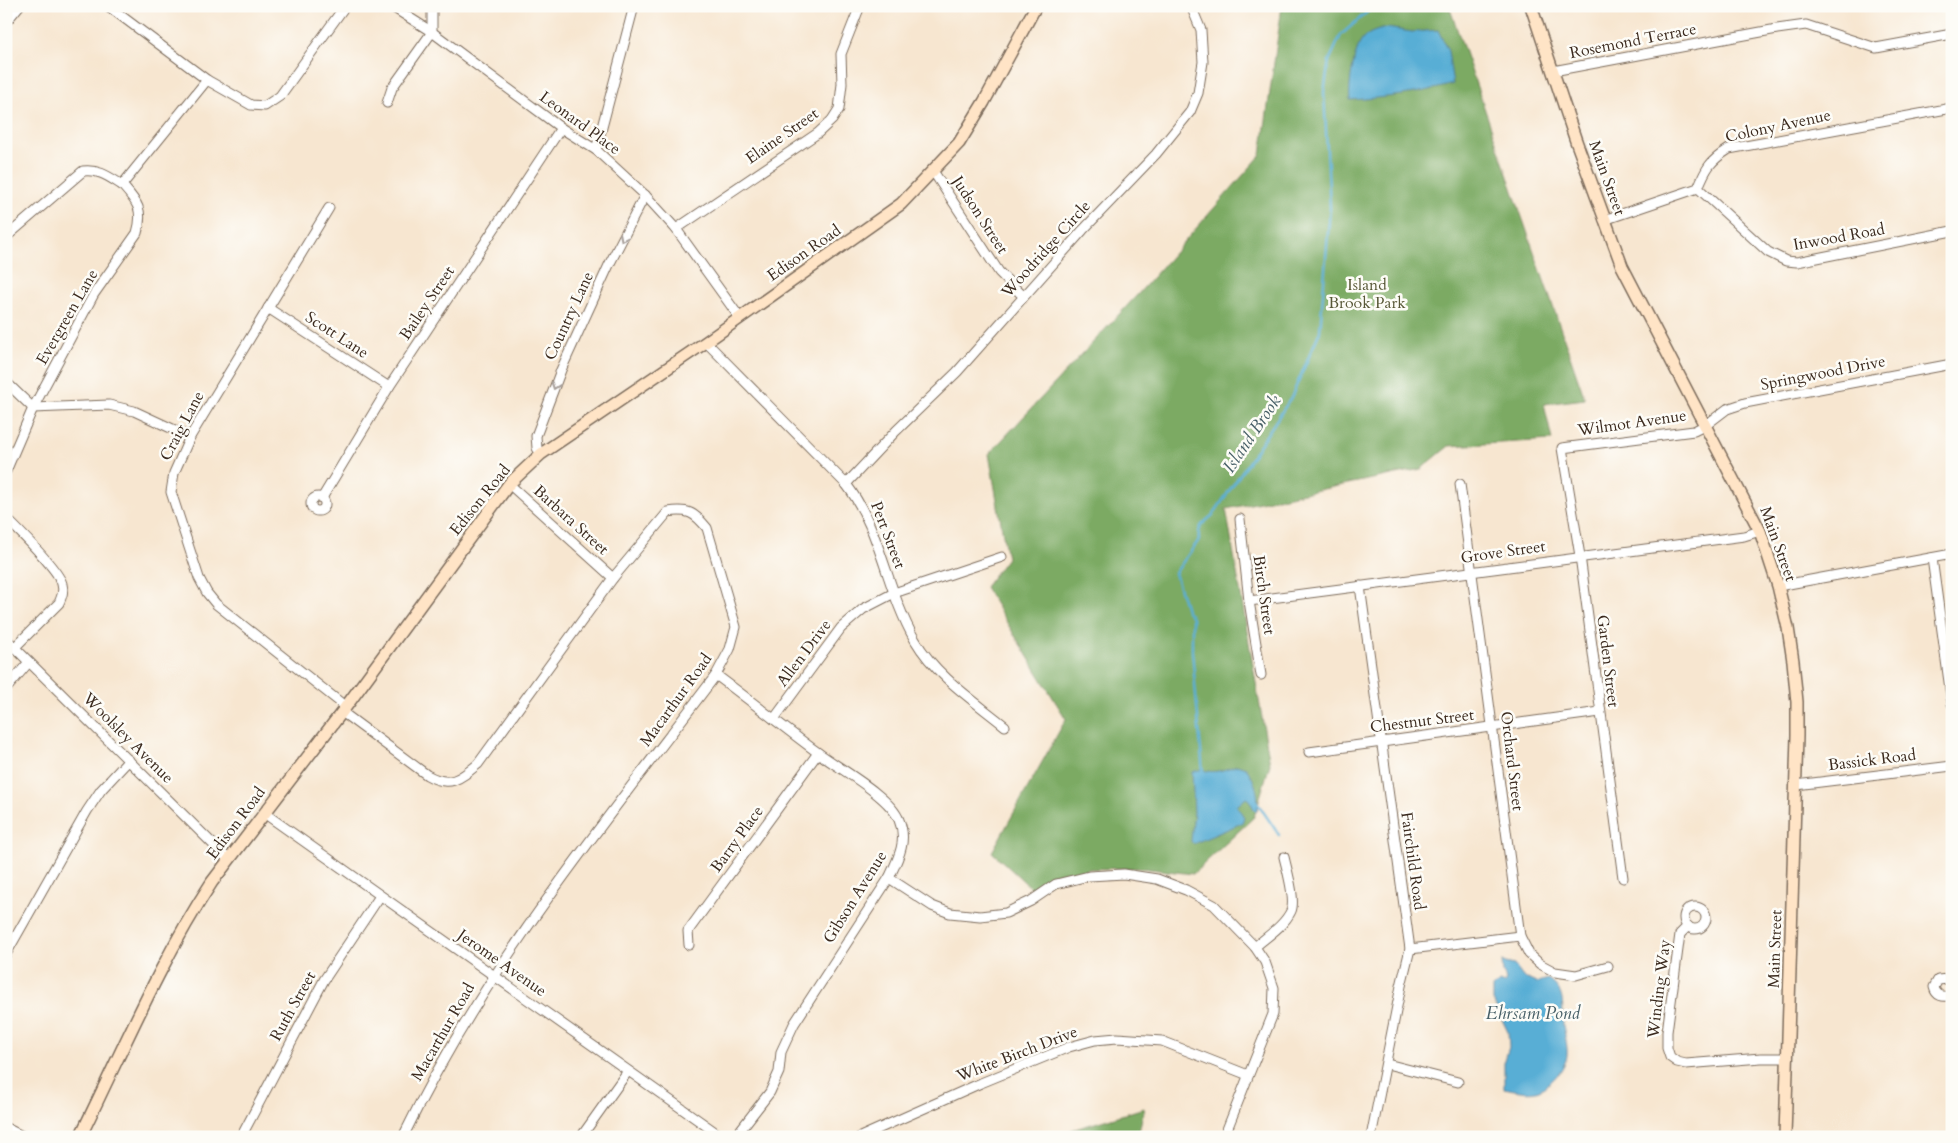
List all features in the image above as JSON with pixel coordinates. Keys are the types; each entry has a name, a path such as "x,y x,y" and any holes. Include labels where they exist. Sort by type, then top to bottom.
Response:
{"street":[{"path":"6,22 19,6"},
{"path":"108,6 207,80 250,105 265,106 280,96 345,6"},
{"name":"Leonard Place","path":"391,6 432,32 561,128 596,150 645,195 676,229 740,318"},
{"path":"388,103 392,88 432,32 432,6"},
{"path":"596,150 634,6"},
{"name":"Elaine Street","path":"676,229 818,133 832,120 839,109 841,98 841,54 860,6"},
{"name":"Edison Road","path":"80,1137 194,908 228,859 344,710 509,484 541,454 706,342 901,204 964,135 1036,6"},
{"name":"Woodridge Circle","path":"846,484 957,372 1083,230 1156,154 1190,112 1198,93 1204,62 1201,30 1191,6"},
{"name":"Main Street","path":"1531,6 1604,220 1622,266 1650,324 1706,425 1760,531 1778,586 1794,661 1797,702 1785,1137"},
{"name":"Rosemond Terrace","path":"1553,71 1768,30 1806,25 1876,48 1952,34"},
{"path":"122,185 207,80"},
{"name":"Colony Avenue","path":"1698,188 1706,168 1715,158 1729,149 1952,108"},
{"name":"Bailey Street","path":"322,498 389,387 561,128"},
{"name":"Evergreen Lane","path":"6,237 83,171 102,172 122,185 138,203 141,222 138,233 94,294 33,408 6,471"},
{"name":"Judson Street","path":"933,171 999,272 1023,296"},
{"path":"1604,220 1698,188"},
{"name":"Inwood Road","path":"1698,188 1768,252 1786,261 1797,262 1952,231"},
{"name":"Country Lane","path":"541,454 537,448 536,436 561,370 609,265 645,195"},
{"name":"Craig Lane","path":"329,208 190,437 174,473 171,492 199,578 207,593 216,604 344,710"},
{"name":"Scott Lane","path":"268,308 389,387"},
{"name":"Pert Street","path":"706,342 846,484 859,500 870,524 894,593 914,639 945,678 1005,726"},
{"name":"Springwood Drive","path":"1706,425 1727,409 1745,403 1952,364"},
{"path":"6,382 33,408 108,405 134,411 190,437"},
{"name":"Wilmot Avenue","path":"1562,448 1694,431 1706,425"},
{"name":"Garden Street","path":"1562,448 1580,556 1623,878"},
{"name":"Barbara Street","path":"509,484 613,578"},
{"name":"Orchard Street","path":"1460,484 1520,936 1529,954 1540,964 1556,972 1576,975 1608,966"},
{"name":"Macarthur Road","path":"344,710 428,775 440,782 456,780 478,764 613,578 668,512 684,510 698,516 707,528 736,627 730,649 716,674 557,886 494,975 450,1047 403,1137"},
{"path":"6,518 55,571 62,582 63,593 59,603 14,648"},
{"name":"Birch Street","path":"1240,519 1249,601 1261,675"},
{"name":"Grove Street","path":"1249,601 1580,556 1744,536 1760,531"},
{"path":"1778,586 1952,554"},
{"name":"Allen Drive","path":"774,719 841,628 863,609 894,593 1002,557"},
{"path":"1932,558 1952,704"},
{"name":"Fairchild Road","path":"1360,586 1410,949 1371,1137"},
{"name":"Woolsley Avenue","path":"6,639 228,859"},
{"path":"6,689 29,662"},
{"name":"Gibson Avenue","path":"716,674 887,804 899,818 904,835 900,853 889,878 794,1024 781,1052 779,1072 770,1092 735,1137"},
{"name":"Chestnut Street","path":"1308,752 1600,712"},
{"name":"Barry Place","path":"689,945 688,931 818,753"},
{"path":"6,954 86,811 101,790 129,760"},
{"name":"Bassick Road","path":"1796,784 1952,766"},
{"name":"Jerome Avenue","path":"264,813 722,1137"},
{"path":"1255,947 1292,910 1284,857"},
{"path":"889,878 932,906 950,913 980,916 1006,913 1031,901 1056,884 1089,876 1124,874 1157,879 1186,890 1214,905 1255,947 1265,962 1274,988 1274,1014 1224,1137"},
{"name":"Ruth Street","path":"241,1137 324,980 380,896"},
{"name":"Winding Way","path":"1688,926 1680,934 1674,976 1667,1032 1667,1048 1670,1057 1677,1062 1686,1064 1762,1058 1788,1058"},
{"path":"1410,949 1520,936"},
{"path":"1952,981 1948,979 1938,980 1934,987 1935,992 1939,995 1952,995"},
{"name":"White Birch Drive","path":"860,1137 981,1083 1069,1047 1095,1040 1117,1038 1162,1042 1248,1075"},
{"path":"1386,1064 1458,1082"},
{"path":"581,1137 628,1071"},
{"path":"6,1128 24,1137"}],"green space":[{"name":"Island Brook Park","path":"1282,6 1449,6 1585,399 1544,404 1552,440 1449,446 1421,469 1226,509 1270,764 1254,817 1193,874 1141,868 1089,869 1031,888 992,852 1066,719 985,587 1007,558 989,454 1139,293 1261,155"},
{"path":"1144,1108 1138,1137 1049,1137"}],"water":[{"path":"1387,28 1412,32 1438,30 1448,51 1453,84 1402,95 1350,100 1352,68 1360,44 1371,33"},
{"path":"1237,765 1246,768 1254,782 1258,799 1257,811 1255,811 1246,798 1237,806 1244,817 1242,823 1193,844 1191,841 1194,812 1192,772 1202,769 1206,771 1220,771"},
{"name":"Ehrsam Pond","path":"1502,962 1514,965 1523,977 1536,983 1548,979 1558,989 1562,999 1563,1024 1567,1047 1566,1060 1553,1080 1539,1090 1531,1092 1504,1088 1504,1063 1509,1047 1508,1032 1493,1001 1493,988 1499,982 1504,984 1506,980"}],"waterway":[{"name":"Island Brook","path":"1203,773 1192,651 1192,617 1186,610 1175,573 1199,540 1199,532 1202,526 1213,515 1291,398 1320,331 1330,208 1324,92 1329,61 1341,35 1374,6"},
{"name":"Island Brook","path":"1256,801 1279,835"}]}
